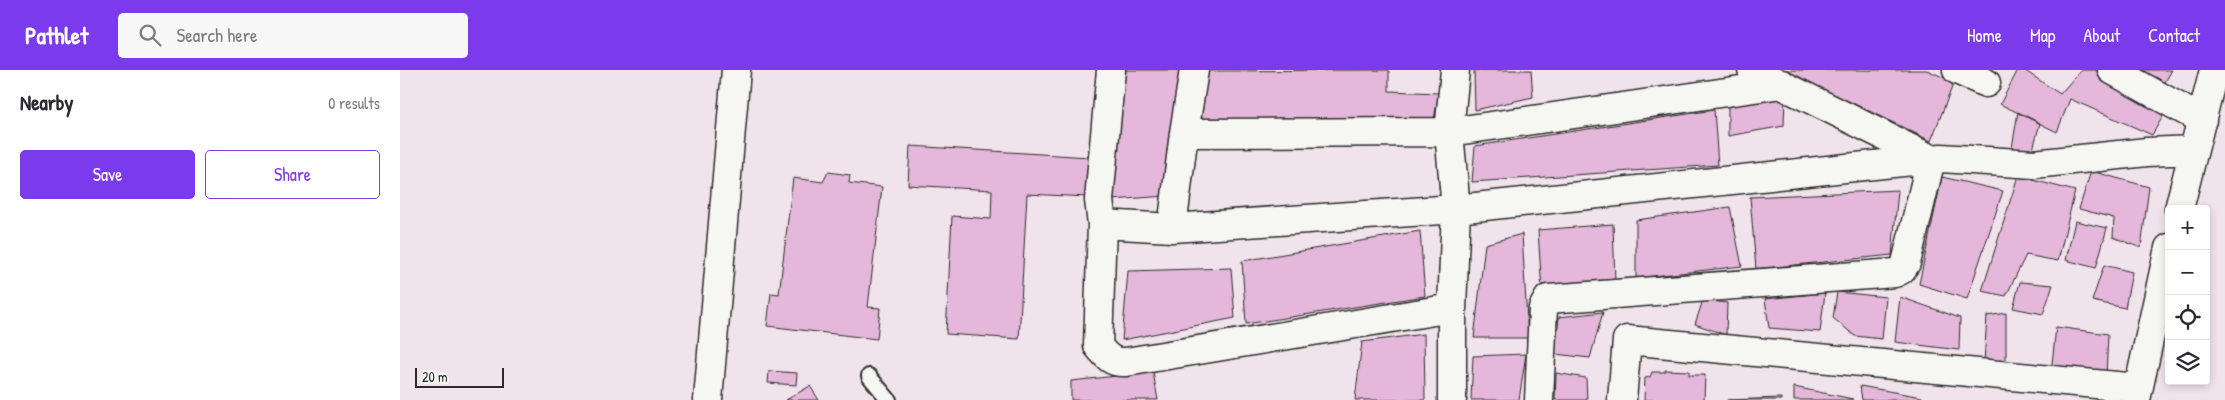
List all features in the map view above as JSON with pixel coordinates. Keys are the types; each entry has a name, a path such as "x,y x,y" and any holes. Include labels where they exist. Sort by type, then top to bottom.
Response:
{"street":[{"path":"708,400 736,70"},
{"path":"1111,70 1099,200 1102,224 1098,346 1115,363 1452,308"},
{"path":"1172,228 1194,70"},
{"path":"1452,400 1452,308 1456,209 1449,132 1455,70"},
{"path":"1752,70 1931,159"},
{"path":"1957,70 1986,83"},
{"path":"2112,70 2202,120"},
{"path":"2180,205 2214,70"},
{"path":"1184,133 1449,132 1782,84"},
{"path":"1102,224 1172,228 1456,209 1931,159 2034,164 2147,152 2194,150"},
{"path":"1540,400 1543,308 1548,299 1895,273 1902,270 1906,263 1931,159"},
{"path":"1622,400 1627,340 2137,394 2169,250"}],"lane":[{"path":"869,376 889,400"}],"building":[{"path":"1124,70 1180,70 1166,196 1112,200"},
{"path":"1389,70 1389,91 1439,93 1434,119 1197,122 1207,71"},
{"path":"1474,70 1531,70 1533,97 1475,110"},
{"path":"1784,70 1927,70 1954,82 1931,141"},
{"path":"2018,70 2024,70 2060,94 2081,70 2095,70 2166,111 2152,135 2070,99 2057,132 2000,104"},
{"path":"2130,70 2172,70 2162,87"},
{"path":"1785,95 1784,126 1728,136 1728,102"},
{"path":"1714,110 1718,165 1472,182 1475,146"},
{"path":"2018,112 2040,123 2032,153 2012,148"},
{"path":"910,146 1090,157 1088,197 1027,194 1019,339 946,334 952,216 991,219 992,190 908,185"},
{"path":"2091,171 2149,187 2141,248 2113,237 2114,218 2079,209"},
{"path":"828,172 850,175 849,183 882,187 868,307 880,308 877,339 767,326 771,293 779,294 793,178 823,182"},
{"path":"2018,176 2075,191 2058,261 2026,255 2006,296 1982,291"},
{"path":"1942,177 2003,191 1967,299 1919,284"},
{"path":"1898,190 1892,255 1756,269 1750,197"},
{"path":"1730,207 1742,266 1636,278 1636,220"},
{"path":"2075,221 2107,228 2096,268 2066,260"},
{"path":"1613,224 1615,282 1542,292 1538,230"},
{"path":"1420,231 1425,296 1246,324 1242,261"},
{"path":"1522,234 1528,338 1474,338 1485,244"},
{"path":"2104,265 2132,272 2125,308 2092,301"},
{"path":"1231,268 1235,318 1122,340 1128,271"},
{"path":"2020,282 2053,285 2043,314 2013,308"},
{"path":"1837,292 1886,297 1882,339 1855,336 1833,318"},
{"path":"1825,293 1820,332 1769,328 1765,299"},
{"path":"1900,297 1960,318 1959,350 1895,342"},
{"path":"1703,300 1727,303 1726,335 1695,324"},
{"path":"1603,312 1590,358 1555,354 1559,317"},
{"path":"2006,313 2006,365 1984,363 1987,316"},
{"path":"2056,327 2108,334 2106,377 2051,373"},
{"path":"1424,334 1425,400 1355,400 1362,342"},
{"path":"1526,354 1519,400 1471,400 1473,356"},
{"path":"1665,370 1689,371 1689,375 1705,375 1704,400 1644,400 1645,378 1650,377 1652,372 1665,372"},
{"path":"769,371 797,373 796,385 768,383"},
{"path":"1153,372 1158,400 1071,400 1071,381"},
{"path":"1556,373 1586,378 1587,400 1555,400"},
{"path":"810,386 819,400 786,400"},
{"path":"1860,386 1922,397 1922,400 1862,400"},
{"path":"1794,387 1853,399 1853,400 1794,400"},
{"path":"1781,398 1781,400 1727,400"}]}
